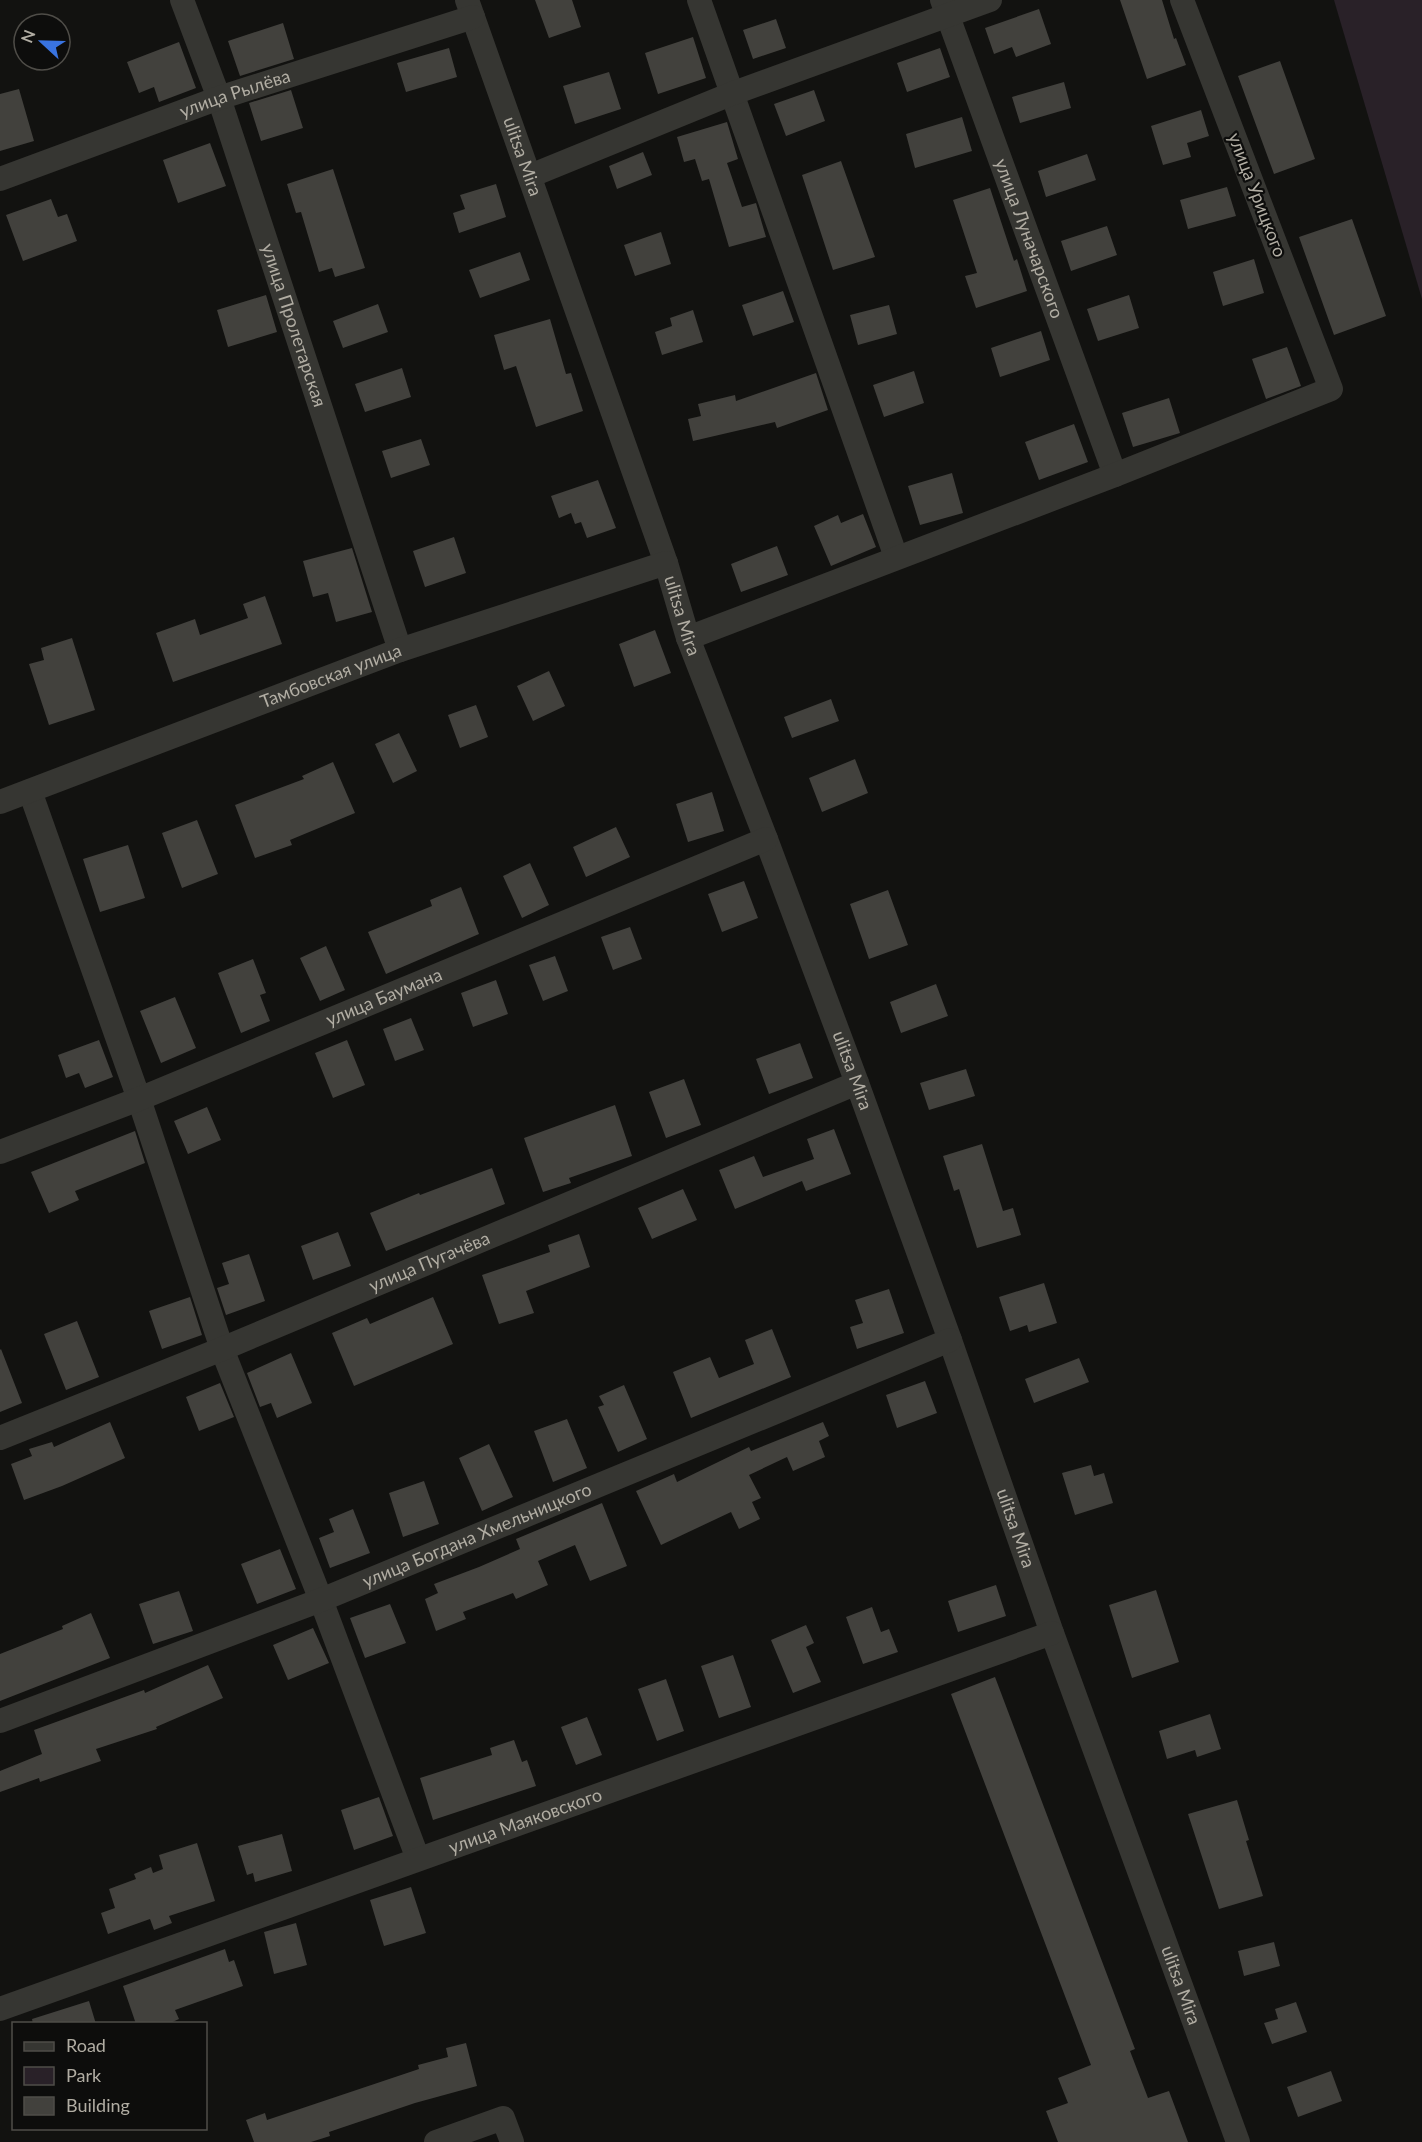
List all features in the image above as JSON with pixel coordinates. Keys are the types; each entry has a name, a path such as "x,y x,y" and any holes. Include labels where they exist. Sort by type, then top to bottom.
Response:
{"street":[{"name":"улица Пролетарская","path":"182,0 219,98 400,651"},
{"path":"699,0 896,557"},
{"path":"530,176 945,7 990,0"},
{"name":"улица Урицкого","path":"1115,475 1331,389 1182,0"},
{"name":"улица Луначарского","path":"945,7 1115,475"},
{"name":"улица Рылёва","path":"0,179 470,9"},
{"name":"ulitsa Mira","path":"470,9 666,563 688,638 857,1083 950,1340 1052,1634 1238,2142"},
{"path":"688,638 1115,475"},
{"name":"Тамбовская улица","path":"0,802 400,651 666,563"},
{"path":"30,791 139,1099 222,1349 321,1600 418,1858"},
{"name":"улица Баумана","path":"0,1152 139,1099 766,839"},
{"name":"улица Пугачёва","path":"0,1438 222,1349 857,1083"},
{"name":"улица Богдана Хмельницкого","path":"0,1721 321,1600 950,1340"},
{"name":"улица Маяковского","path":"0,2009 418,1858 1052,1634"},
{"path":"436,2142 503,2118 512,2142"}],"green space":[{"path":"1334,0 1422,0 1422,299"}],"building":[{"path":"535,0 572,0 581,27 549,38"},
{"path":"1120,0 1162,0 1174,39 1176,38 1186,65 1147,79"},
{"path":"1039,9 1051,44 1016,57 1012,47 994,54 985,28"},
{"path":"776,19 786,48 753,59 743,30"},
{"path":"283,23 294,59 240,76 228,41"},
{"path":"693,37 706,78 658,94 645,53"},
{"path":"179,42 196,88 159,102 154,87 139,93 127,62"},
{"path":"449,48 457,77 406,92 397,63"},
{"path":"940,48 950,77 907,92 897,63"},
{"path":"1280,61 1315,159 1274,174 1238,76"},
{"path":"609,72 621,109 575,124 563,86"},
{"path":"1064,82 1071,108 1020,123 1012,97"},
{"path":"19,89 34,141 0,151 0,94"},
{"path":"291,90 303,128 261,141 249,103"},
{"path":"814,90 825,121 786,136 774,104"},
{"path":"1201,110 1209,136 1187,143 1191,157 1163,165 1151,126"},
{"path":"962,117 972,151 915,168 906,134"},
{"path":"727,122 738,159 727,163 742,207 756,203 766,237 729,247 709,179 702,181 695,159 684,162 677,137"},
{"path":"210,143 226,186 178,203 163,160"},
{"path":"643,152 652,175 617,189 609,166"},
{"path":"1087,154 1096,180 1046,197 1038,171"},
{"path":"841,161 875,257 833,270 802,175"},
{"path":"333,169 365,268 335,277 332,268 319,272 301,212 296,213 287,184"},
{"path":"496,184 506,217 459,233 453,213 465,209 460,195"},
{"path":"1227,187 1236,216 1188,229 1180,200"},
{"path":"990,188 1014,261 1017,259 1027,291 976,308 965,276 977,273 953,200"},
{"path":"51,199 58,217 67,214 77,241 23,261 6,215"},
{"path":"1352,219 1386,316 1334,335 1299,237"},
{"path":"1107,226 1117,255 1071,271 1061,241"},
{"path":"661,232 671,264 635,276 624,245"},
{"path":"520,252 530,280 480,298 469,270"},
{"path":"1254,259 1264,293 1223,306 1213,272"},
{"path":"783,291 794,322 753,336 742,305"},
{"path":"266,295 277,332 228,347 217,310"},
{"path":"1129,295 1139,328 1098,341 1087,309"},
{"path":"378,304 388,332 343,348 333,321"},
{"path":"889,305 897,334 858,345 850,315"},
{"path":"693,310 703,342 662,355 655,332 672,326 670,318"},
{"path":"550,319 566,374 571,373 583,411 536,427 516,366 504,370 494,335"},
{"path":"1041,331 1050,360 1000,377 991,348"},
{"path":"1287,347 1301,386 1266,399 1252,359"},
{"path":"402,368 411,397 365,412 355,384"},
{"path":"914,371 924,403 884,417 873,385"},
{"path":"816,373 828,410 777,428 775,422 693,441 688,419 701,416 698,404 735,395 736,401"},
{"path":"1169,398 1180,433 1133,447 1122,413"},
{"path":"1074,424 1088,462 1039,480 1025,442"},
{"path":"421,439 430,465 391,478 382,451"},
{"path":"952,473 963,513 920,525 908,486"},
{"path":"598,480 616,528 587,538 581,522 575,524 571,513 559,518 551,496"},
{"path":"863,514 876,547 831,566 814,526 838,515 841,523"},
{"path":"454,537 466,573 425,587 413,551"},
{"path":"777,546 788,575 741,592 731,564"},
{"path":"352,548 372,612 336,622 328,593 313,597 303,561"},
{"path":"265,596 282,644 173,682 156,633 195,619 200,635 248,618 243,604"},
{"path":"655,630 671,673 634,687 619,644"},
{"path":"72,638 95,710 49,725 29,664 44,660 41,648"},
{"path":"549,671 565,706 533,721 517,686"},
{"path":"831,699 839,721 792,738 784,717"},
{"path":"476,705 488,737 460,748 448,715"},
{"path":"399,733 417,771 393,783 375,744"},
{"path":"855,759 868,793 822,812 809,778"},
{"path":"333,762 355,813 290,840 292,845 255,858 235,805 304,779 302,776"},
{"path":"712,792 724,831 688,842 676,804"},
{"path":"197,820 218,874 182,888 162,833"},
{"path":"616,827 630,857 586,877 573,847"},
{"path":"128,845 145,898 100,912 83,859"},
{"path":"530,863 549,905 522,918 503,876"},
{"path":"744,881 758,918 722,932 708,894"},
{"path":"461,887 479,934 386,974 368,932 432,906 430,900"},
{"path":"888,890 908,945 869,959 850,904"},
{"path":"630,927 642,959 613,970 601,937"},
{"path":"326,946 345,990 320,1001 300,958"},
{"path":"555,956 568,991 543,1001 529,965"},
{"path":"253,959 266,993 260,995 270,1021 241,1033 218,973"},
{"path":"496,980 508,1014 473,1027 461,993"},
{"path":"936,984 948,1016 901,1033 890,1002"},
{"path":"175,997 196,1048 161,1063 140,1011"},
{"path":"411,1018 424,1050 395,1061 383,1029"},
{"path":"99,1040 113,1077 85,1088 79,1073 66,1078 58,1055"},
{"path":"347,1040 365,1085 333,1098 315,1053"},
{"path":"800,1043 813,1078 769,1094 756,1059"},
{"path":"966,1069 975,1096 929,1110 920,1083"},
{"path":"684,1079 701,1125 666,1138 649,1092"},
{"path":"615,1105 632,1156 569,1178 571,1183 543,1192 524,1138"},
{"path":"207,1107 221,1140 188,1154 174,1121"},
{"path":"834,1129 851,1174 806,1191 802,1181 735,1209 719,1170 754,1156 763,1177 814,1159 807,1139"},
{"path":"135,1131 145,1163 75,1191 79,1200 49,1213 31,1172"},
{"path":"982,1144 1003,1211 1013,1208 1021,1235 977,1248 959,1189 954,1191 943,1156"},
{"path":"492,1168 505,1204 386,1251 370,1213 419,1193 420,1195"},
{"path":"683,1189 697,1220 652,1239 638,1208"},
{"path":"338,1232 351,1266 313,1280 301,1246"},
{"path":"579,1234 590,1267 526,1291 534,1313 499,1324 482,1275 550,1252 548,1245"},
{"path":"249,1254 265,1301 226,1315 217,1288 229,1284 222,1263"},
{"path":"1044,1283 1057,1323 1029,1332 1027,1325 1010,1331 999,1297"},
{"path":"889,1289 904,1333 857,1349 850,1327 863,1323 855,1300"},
{"path":"190,1297 202,1335 162,1349 149,1311"},
{"path":"433,1297 453,1344 354,1386 332,1333 367,1318 370,1324"},
{"path":"77,1321 99,1377 66,1390 44,1334"},
{"path":"772,1329 791,1377 691,1418 673,1372 710,1357 719,1378 754,1364 745,1340"},
{"path":"0,1350 22,1403 0,1412"},
{"path":"291,1353 312,1403 277,1418 271,1403 260,1407 247,1373"},
{"path":"1079,1358 1089,1382 1034,1403 1025,1379"},
{"path":"925,1381 937,1413 897,1428 886,1395"},
{"path":"220,1383 234,1417 199,1431 186,1397"},
{"path":"624,1385 647,1439 618,1452 598,1407 604,1405 599,1396"},
{"path":"567,1419 587,1468 553,1482 534,1431"},
{"path":"110,1422 125,1458 24,1500 11,1464 32,1456 29,1449 52,1442 54,1447"},
{"path":"823,1422 829,1436 819,1441 825,1457 793,1471 787,1457 749,1475 761,1498 752,1502 760,1519 739,1529 731,1512 661,1545 636,1491 674,1474 677,1482 749,1447 751,1451"},
{"path":"489,1444 513,1497 482,1511 459,1458"},
{"path":"1091,1465 1094,1476 1104,1473 1113,1503 1075,1515 1062,1473"},
{"path":"424,1481 439,1524 403,1537 389,1493"},
{"path":"602,1503 627,1566 590,1581 575,1545 538,1561 548,1585 516,1599 513,1593 463,1612 466,1619 436,1631 425,1599 438,1593 434,1584 520,1549 516,1539"},
{"path":"353,1509 370,1553 330,1568 319,1538 334,1532 329,1519"},
{"path":"280,1549 296,1589 257,1604 241,1564"},
{"path":"996,1585 1006,1616 958,1632 948,1601"},
{"path":"1156,1590 1179,1662 1132,1678 1109,1605"},
{"path":"179,1591 193,1631 153,1644 139,1604"},
{"path":"390,1604 406,1643 365,1658 350,1618"},
{"path":"872,1607 881,1632 889,1629 898,1652 863,1664 846,1617"},
{"path":"91,1613 110,1658 0,1701 0,1654 63,1629 62,1626"},
{"path":"806,1625 814,1643 806,1647 821,1682 793,1693 771,1640"},
{"path":"313,1628 329,1663 288,1680 273,1645"},
{"path":"733,1655 751,1707 719,1718 701,1666"},
{"path":"208,1665 223,1698 156,1727 157,1729 96,1749 101,1761 40,1782 39,1778 0,1792 0,1771 42,1754 34,1730 144,1690 145,1693"},
{"path":"995,1677 1135,2049 1130,2051 1148,2098 1169,2091 1188,2142 1058,2142 1046,2111 1068,2103 1058,2078 1091,2065 951,1694"},
{"path":"666,1679 684,1731 657,1741 638,1689"},
{"path":"1210,1714 1221,1749 1197,1757 1195,1750 1167,1759 1159,1731"},
{"path":"587,1717 602,1755 576,1765 561,1727"},
{"path":"514,1740 522,1762 527,1760 536,1786 433,1820 420,1778 492,1755 490,1748"},
{"path":"379,1797 393,1836 354,1850 341,1810"},
{"path":"1237,1800 1249,1840 1246,1841 1263,1896 1219,1909 1188,1814"},
{"path":"282,1834 292,1871 255,1882 253,1873 247,1875 238,1846"},
{"path":"197,1843 215,1901 169,1916 172,1923 154,1930 150,1919 108,1934 101,1913 115,1908 109,1889 136,1879 134,1874 151,1867 153,1873 163,1869 159,1855"},
{"path":"411,1887 426,1933 384,1946 370,1900"},
{"path":"296,1923 307,1965 274,1974 264,1932"},
{"path":"1274,1942 1280,1966 1244,1976 1238,1951"},
{"path":"225,1949 229,1962 234,1960 243,1986 175,2010 179,2019 172,2022 135,2022 123,1986"},
{"path":"89,2001 95,2022 33,2022 32,2019"},
{"path":"1296,2002 1307,2032 1272,2044 1264,2023 1278,2019 1275,2009"},
{"path":"466,2043 477,2086 415,2103 329,2132 330,2136 311,2142 254,2142 246,2120 265,2113 267,2120 419,2069 418,2065 448,2057 446,2048"},
{"path":"1331,2071 1342,2101 1298,2117 1287,2087"}]}
